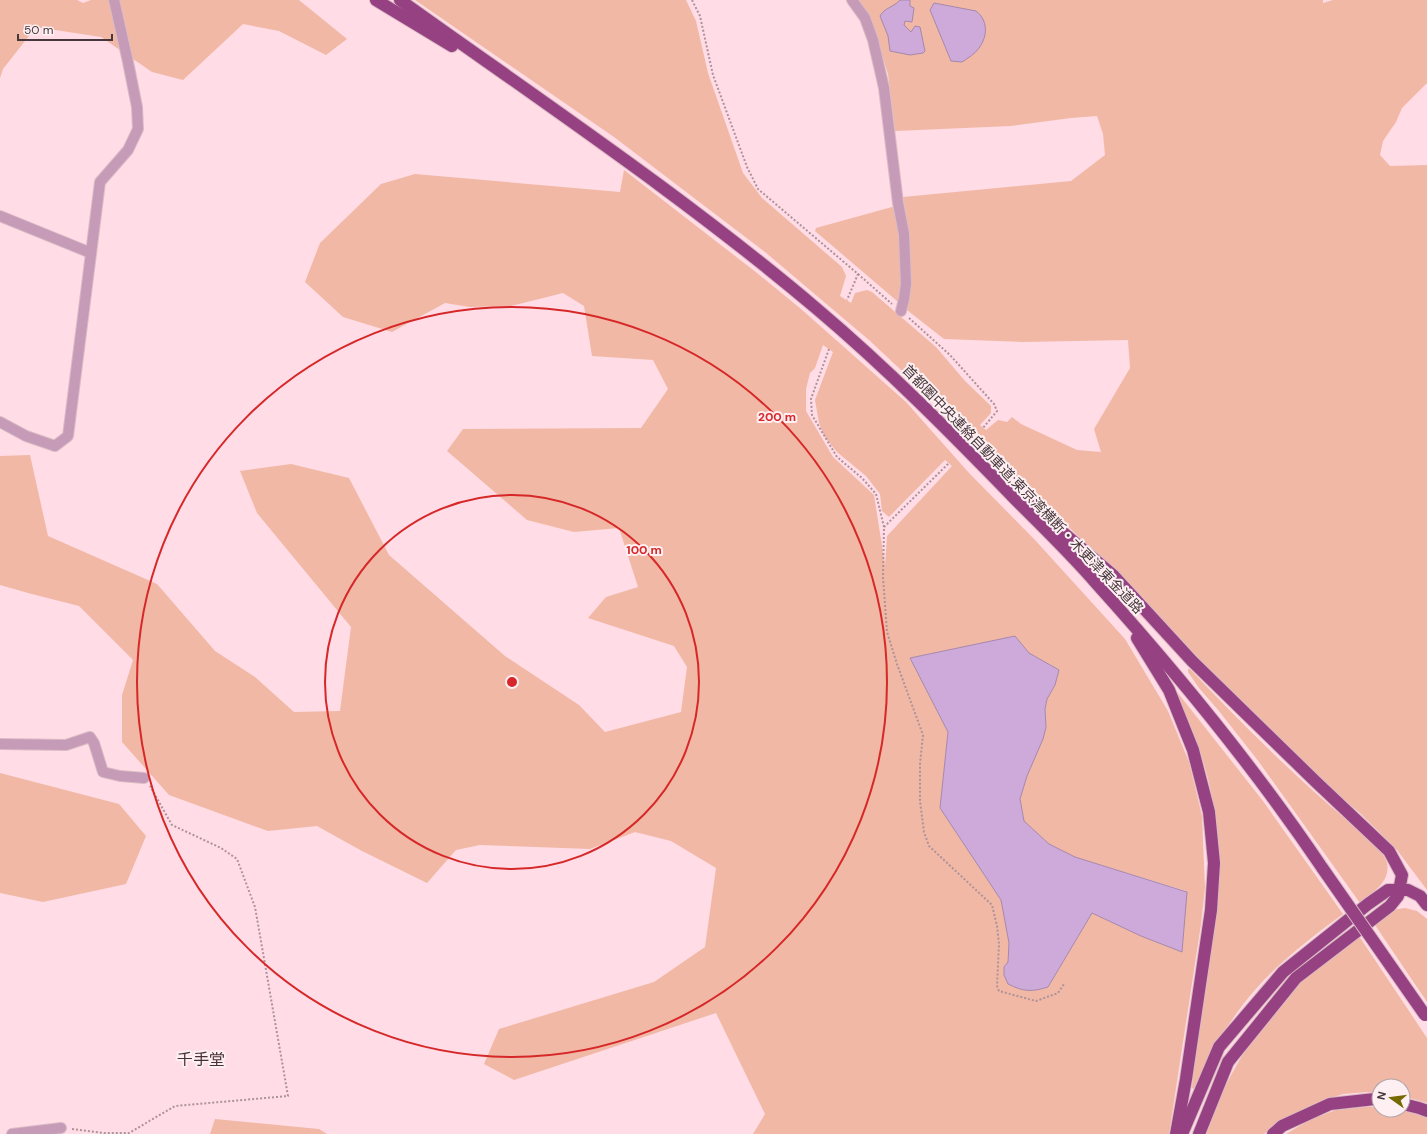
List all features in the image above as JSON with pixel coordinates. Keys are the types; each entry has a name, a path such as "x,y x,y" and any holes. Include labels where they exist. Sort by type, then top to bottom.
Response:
{"highway":[{"name":"首都圏中央連絡自動車道;東京湾横断・木更津東金道路","path":"376,0 541,101"},
{"name":"首都圏中央連絡自動車道;東京湾横断・木更津東金道路","path":"400,0 624,159 744,249 873,357 975,457 1094,580 1165,661 1223,732 1292,823 1426,1017"},
{"path":"975,457 1113,575 1192,661 1389,851 1402,875 1398,896 1390,906 1296,978 1253,1030 1228,1062 1199,1134"},
{"path":"1094,580 1138,640 1169,690 1193,750 1209,812 1214,863 1211,910 1187,1072 1176,1134"},
{"path":"1182,1134 1219,1047 1283,972 1368,904 1388,890 1408,890 1420,896 1427,905"},
{"path":"1273,1134 1282,1126 1330,1104 1371,1099"},
{"path":"1411,1106 1427,1111"}],"street":[{"path":"0,422 26,436 55,446 68,436 100,182 128,150 138,129 137,107 114,0"},
{"path":"852,0 865,18 873,40 884,88 898,203 904,234 906,284 901,311"},
{"path":"0,216 91,253"},
{"path":"0,744 17,743 66,745 90,737 94,743 103,772 120,776 144,778"},
{"path":"12,1134 61,1128"}],"path":[{"path":"692,0 700,16 713,74 747,167 758,189 901,311 950,355 994,404 997,411 983,428"},
{"path":"847,300 858,274"},
{"path":"829,349 811,400 812,415 837,457 862,478 876,494 884,527 882,577 888,632 897,664 923,735 920,764 920,801 924,832 928,846 992,905 997,926 999,944 997,986 999,991 1036,1001 1058,993 1064,984"},
{"path":"884,527 949,463"},
{"path":"61,1128 104,1133 129,1133 175,1106 288,1096 255,907 237,859 222,848 172,825 154,792 144,778"}],"shaded area":[{"path":"0,0 77,0 83,3 91,0 299,0 347,39 326,55 279,31 243,24 183,80 152,72 101,37 36,27 3,69 0,78"},
{"path":"415,0 686,0 696,21 708,73 743,173 762,198 842,267 846,276 840,296 851,303 855,293 867,290 872,292 936,347 965,381 991,406 991,413 980,425 986,430 998,420 1007,422 1012,417 1021,424 1077,450 1101,452 1094,429 1130,368 1128,340 1022,342 944,339 907,310 911,282 908,227 903,197 1071,181 1105,155 1103,134 1097,116 1011,126 895,131 888,74 869,15 858,0 1323,0 1323,3 1333,0 1427,0 1427,83 1402,108 1396,122 1383,141 1380,155 1390,166 1427,165 1427,890 1397,850 1361,814 1314,774 1224,685 1174,632 1071,529 869,340 765,252 614,137"},
{"path":"900,0 910,0 910,6 914,8 912,22 905,21 904,25 911,32 915,26 920,27 925,51 923,53 910,55 890,51 888,36 880,16 884,11"},
{"path":"934,3 976,11 985,23 985,33 982,43 976,52 962,62 951,61 930,10"},
{"path":"624,170 801,309 906,402 969,473 1035,540 1125,639 1168,711 1189,762 1202,816 1205,888 1201,924 1169,1134 753,1134 765,1114 716,1013 514,1080 484,1064 499,1029 654,982 705,947 716,868 671,841 635,832 590,849 480,845 456,850 427,883 362,851 317,826 268,831 169,795 122,742 122,695 133,660 79,606 0,585 0,456 30,455 48,536 157,584 215,651 255,677 294,712 340,711 351,627 257,513 240,471 291,464 349,478 389,555 505,656 579,705 605,732 681,712 687,667 674,646 588,618 606,597 638,587 619,528 574,532 527,520 447,451 463,429 641,428 668,389 653,360 592,356 584,306 563,293 511,306 470,307 445,303 392,332 343,317 305,282 320,243 381,184 415,174 620,192","holes":["823,345 833,352 815,400 819,423 824,436 837,452 866,476 880,494 882,511 889,517 945,460 952,466 887,536 885,565 874,495 833,457 806,411 806,389 810,373 815,368","1015,636 1029,653 1059,670 1055,685 1047,699 1045,709 1046,727 1027,776 1020,799 1024,821 1049,844 1075,857 1186,891 1182,952 1141,936 1092,913 1048,987 1028,990 1008,984 1004,975 1004,967 1008,962 1009,943 1001,900 940,808 948,732 910,658"]},
{"path":"892,207 895,209 901,243 902,290 900,302 815,231 816,228"},
{"path":"1015,636 1029,653 1059,670 1055,685 1047,699 1045,709 1046,727 1043,739 1027,776 1020,799 1024,821 1049,844 1075,857 1187,892 1182,952 1141,936 1092,913 1048,987 1037,990 1028,990 1019,989 1008,984 1004,975 1004,967 1008,962 1009,943 1001,900 940,808 948,732 910,658"},
{"path":"1188,669 1190,669 1248,729 1329,805 1371,841 1385,857 1387,863 1386,876 1380,886 1360,903 1259,762 1199,688 1188,672"},
{"path":"1170,683 1263,801 1343,914 1286,959 1255,990 1237,1012 1221,1037 1206,1063 1194,1089 1192,1088 1193,1075 1217,911 1219,889 1218,844 1213,799 1202,756 1192,729"},
{"path":"0,773 119,804 146,836 126,884 43,902 0,893"},
{"path":"1405,908 1417,911 1427,919 1427,1002 1375,925 1392,910"},
{"path":"1359,936 1427,1038 1427,1103 1411,1098 1411,1078 1371,1078 1371,1092 1343,1094 1321,1101 1283,1120 1264,1134 1204,1134 1232,1073 1256,1035 1283,1000 1306,977"},
{"path":"1371,1107 1371,1118 1411,1118 1411,1111 1427,1118 1427,1134 1286,1134 1311,1119 1336,1110"},
{"path":"215,1119 319,1129 327,1134 210,1134"}],"district":[{"name":"千手堂","path":"201,1059"}]}
